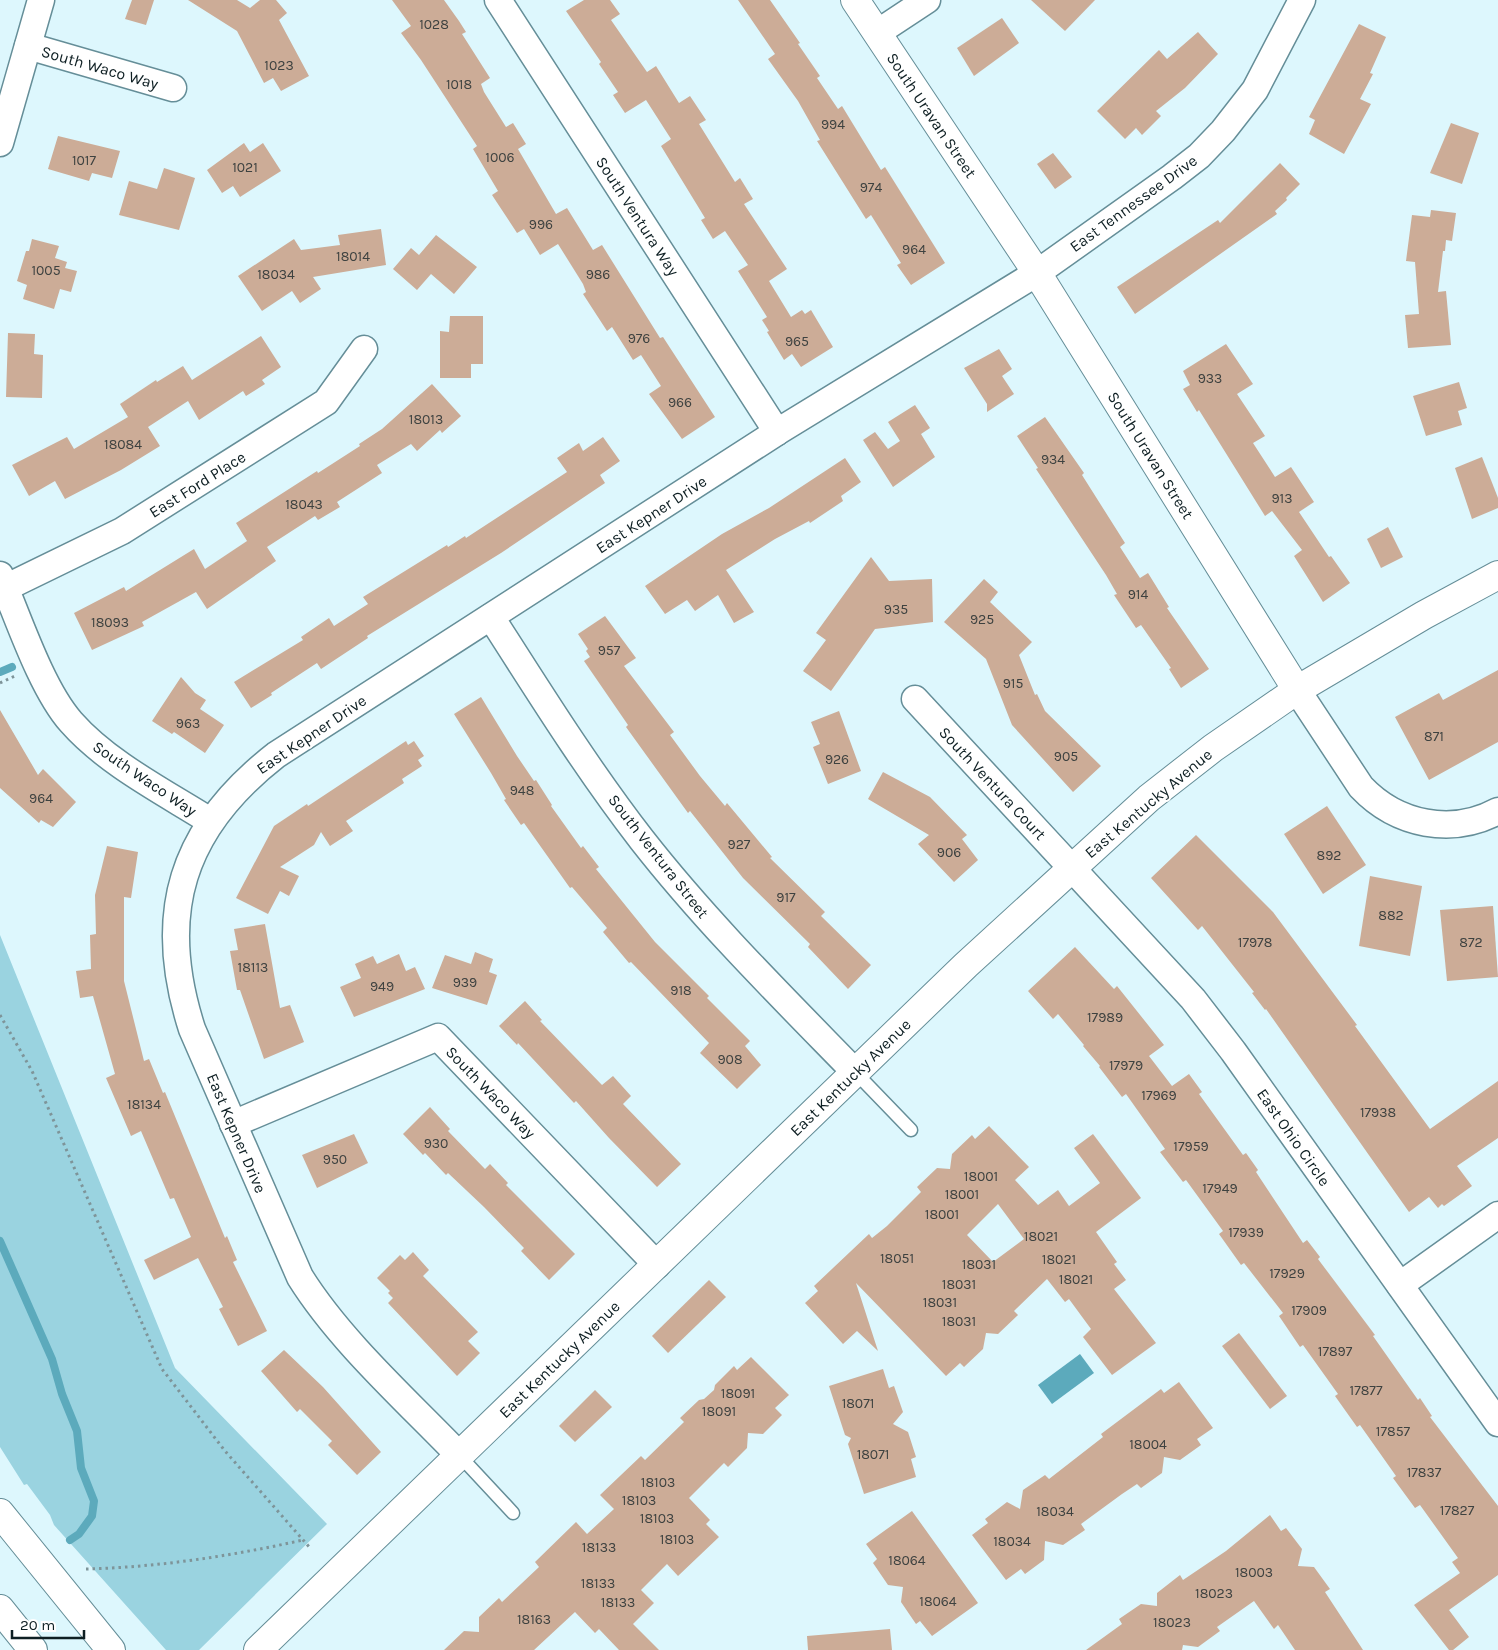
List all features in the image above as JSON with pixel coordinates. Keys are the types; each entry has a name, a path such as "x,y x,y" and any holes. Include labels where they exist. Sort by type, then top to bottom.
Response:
{"street":[{"name":"South Waco Way","path":"0,143 42,0"},
{"name":"South Ventura Way","path":"498,0 777,432"},
{"name":"South Uravan Street","path":"855,0 1037,273 1297,690 1361,787 1391,812 1414,821 1440,825 1462,824 1485,818 1498,811"},
{"path":"877,34 927,0"},
{"name":"East Tennessee Drive","path":"1037,273 1199,156 1223,131 1255,90 1302,0"},
{"name":"South Waco Way","path":"28,46 173,88"},
{"name":"East Kepner Drive","path":"459,1455 336,1327 313,1298 289,1255 192,1028 182,995 176,961 175,926 181,892 191,858 210,822 224,803 247,777 276,755 777,432 1037,273"},
{"name":"East Ford Place","path":"3,581 122,531 326,402 364,349"},
{"name":"East Kentucky Avenue","path":"258,1650 855,1072 1071,867 1168,783 1213,748 1297,690 1424,615 1498,575"},
{"name":"South Waco Way","path":"3,581 44,678 54,698 70,721 96,748 210,822"},
{"name":"South Ventura Street","path":"491,617 560,724 641,839 700,909 855,1072"},
{"name":"South Ventura Court","path":"916,699 1071,867"},
{"name":"East Ohio Circle","path":"1071,867 1193,999 1233,1051 1498,1423"},
{"name":"South Waco Way","path":"233,1124 438,1037 657,1265"},
{"path":"1400,1285 1498,1215"},
{"path":"0,1513 111,1650"},
{"path":"0,1609 33,1650"}],"lane":[{"path":"855,1072 911,1130"},
{"path":"459,1455 513,1513"}],"path":[{"path":"0,683 22,673"},
{"path":"0,1015 32,1071 162,1370 225,1451 311,1549"},
{"path":"86,1569 143,1568 198,1561 303,1540"}],"shaded area":[{"path":"0,935 175,1368 327,1524 199,1650 166,1650 54,1525 50,1515 27,1484 24,1485 0,1447"},
{"path":"1080,1354 1094,1373 1052,1404 1038,1385"}],"building":[{"path":"132,0 154,0 146,25 125,19"},
{"path":"188,0 237,0 250,8 260,0 276,0 287,13 279,20 309,76 281,91 273,78 264,83 237,31"},
{"path":"392,0 444,0 466,32 462,34 490,78 481,84 484,92 506,127 513,123 526,144 518,149 556,214 567,208 593,250 602,245 660,338 663,337 715,417 682,439 649,394 661,386 641,355 633,360 612,327 607,331 583,294 586,292 583,284 558,244 540,255 524,229 517,233 492,195 498,191 473,149 477,146 421,60 401,33 411,26"},
{"path":"584,0 610,0 620,14 611,20 647,72 656,66 679,103 690,96 706,120 699,124 735,182 740,178 753,199 744,204 787,269 769,281 791,317 802,310 805,314 811,310 833,347 801,367 792,354 784,360 762,320 767,317 738,271 748,265 725,231 713,239 701,220 705,218 661,146 671,139 646,100 625,113 613,95 618,92 599,64 601,62 566,11"},
{"path":"738,0 770,0 820,76 817,78 838,109 842,106 881,170 885,167 945,263 911,285 897,265 901,263 871,215 866,219 817,141 820,140 798,101 768,59 775,54"},
{"path":"1031,0 1095,0 1065,31"},
{"path":"1002,18 1019,43 974,76 957,48"},
{"path":"1359,24 1386,37 1370,73 1373,74 1360,99 1371,104 1344,154 1309,134 1315,120 1309,117"},
{"path":"1198,32 1218,54 1185,88 1156,111 1161,116 1142,135 1136,128 1125,139 1097,111 1159,50 1167,59"},
{"path":"1451,123 1479,133 1462,184 1430,173"},
{"path":"58,136 120,151 112,178 92,173 89,181 48,169"},
{"path":"244,143 250,152 263,143 281,171 240,197 233,186 222,193 207,170"},
{"path":"1053,153 1072,177 1055,189 1037,164"},
{"path":"1280,163 1300,184 1275,211 1277,214 1135,314 1117,287 1218,220 1220,223"},
{"path":"164,168 195,178 179,230 119,215 129,181 157,189"},
{"path":"1431,210 1456,213 1452,241 1446,240 1445,251 1443,251 1438,292 1446,291 1451,345 1408,348 1405,315 1419,314 1415,262 1406,261 1412,215 1430,217"},
{"path":"381,229 386,265 313,277 321,289 300,303 292,291 262,311 238,276 294,239 301,250 340,245 338,235"},
{"path":"436,235 477,267 454,294 431,274 417,290 393,269 411,248 419,255"},
{"path":"32,239 59,246 55,258 67,262 65,268 77,271 71,292 60,289 54,309 23,299 27,285 17,281 26,251 29,251"},
{"path":"450,316 483,316 483,364 471,364 471,378 440,378 440,331 449,332"},
{"path":"8,333 35,334 34,354 43,355 42,398 6,397"},
{"path":"261,336 281,367 262,380 265,384 246,396 243,391 199,420 188,401 148,427 160,446 121,470 65,499 55,481 29,496 12,465 67,437 74,449 128,417 120,404 156,380 157,382 183,366 192,380"},
{"path":"1226,344 1253,384 1237,394 1265,436 1253,443 1275,477 1291,467 1314,502 1299,512 1329,557 1331,556 1350,583 1323,602 1294,556 1302,550 1272,511 1265,516 1199,410 1197,412 1183,389 1190,385 1183,371"},
{"path":"999,349 1012,369 1002,376 1014,394 987,412 987,404 964,368"},
{"path":"1459,382 1467,408 1458,411 1462,425 1426,436 1413,396"},
{"path":"432,384 461,416 442,433 440,430 417,451 411,444 377,465 382,473 337,502 340,507 318,520 315,516 267,547 276,561 207,609 196,592 142,622 144,626 92,650 74,613 124,587 126,591 194,549 205,569 247,541 236,523 360,446 359,444 382,429"},
{"path":"915,405 930,428 921,434 935,457 893,487 863,440 875,432 888,449 900,441 888,422"},
{"path":"1045,417 1084,473 1082,475 1125,543 1120,547 1140,578 1148,573 1169,607 1167,608 1209,669 1181,688 1169,669 1171,668 1141,625 1136,628 1114,595 1117,594 1106,575 1036,469 1038,468 1017,436"},
{"path":"603,437 620,461 600,475 605,483 501,553 367,636 368,638 321,669 317,663 251,708 234,682 303,640 301,637 329,618 334,626 368,604 363,597 447,545 448,547 465,536 466,538 567,472 557,458 579,443 583,451"},
{"path":"1482,457 1498,498 1498,508 1472,519 1455,468"},
{"path":"845,458 861,482 841,496 843,501 810,523 809,521 775,539 726,570 754,612 734,623 718,595 695,611 687,600 665,614 645,586 722,534 769,508"},
{"path":"1388,527 1403,557 1381,568 1367,539"},
{"path":"871,557 889,581 932,579 933,622 875,629 831,691 803,671 826,640 816,633"},
{"path":"984,579 998,592 990,602 1032,642 1019,655 1035,695 1037,694 1045,711 1101,766 1073,792 1012,725 986,659 944,622"},
{"path":"605,616 636,658 624,666 674,732 670,735 700,776 725,806 727,803 772,857 770,858 825,912 821,916 871,965 848,989 808,947 810,944 743,878 690,811 688,813 626,727 628,725 584,661 590,657 586,651 588,649 578,634"},
{"path":"1498,670 1498,742 1429,780 1395,717 1439,693 1443,700"},
{"path":"181,677 195,693 206,700 200,709 224,725 205,753 174,732 172,734 152,721"},
{"path":"481,697 517,756 534,781 536,780 551,806 581,848 583,846 599,867 596,869 655,942 709,996 707,998 750,1041 745,1046 761,1065 737,1089 700,1053 709,1043 631,962 629,963 603,932 607,928 572,887 570,888 524,823 521,825 504,800 506,799 491,773 454,714"},
{"path":"0,710 38,775 43,769 76,802 53,827 41,820 39,823 0,788"},
{"path":"839,711 861,771 828,784 813,747 820,744 811,722"},
{"path":"406,741 408,745 414,741 424,756 418,760 422,766 402,779 404,783 346,821 353,831 330,846 321,832 314,845 280,867 299,876 289,896 280,891 268,914 236,898 274,826 307,804 308,806"},
{"path":"883,772 930,797 967,835 962,839 978,860 954,882 918,844 929,835 868,799"},
{"path":"1327,806 1366,865 1323,894 1284,834"},
{"path":"1196,835 1273,912 1357,1025 1355,1026 1430,1129 1498,1081 1498,1138 1457,1166 1472,1186 1444,1206 1442,1204 1438,1208 1429,1197 1409,1212 1266,1009 1252,993 1254,992 1202,926 1198,930 1151,878"},
{"path":"107,846 138,852 131,898 124,897 124,981 144,1061 149,1059 163,1093 165,1092 225,1238 227,1236 237,1260 233,1262 267,1331 238,1346 219,1309 223,1307 198,1258 154,1280 144,1260 191,1237 174,1198 170,1199 141,1131 131,1136 106,1078 115,1074 93,996 80,998 76,971 91,969 90,935 96,934 95,895"},
{"path":"1370,876 1422,886 1410,956 1359,946"},
{"path":"1493,906 1498,977 1447,981 1440,910"},
{"path":"265,924 280,1008 290,1005 304,1042 264,1059 240,990 237,990 230,951 238,950 234,929"},
{"path":"1075,947 1114,989 1117,986 1164,1045 1149,1056 1172,1086 1189,1074 1202,1092 1199,1094 1243,1155 1246,1153 1258,1170 1256,1172 1303,1243 1307,1240 1320,1257 1318,1259 1375,1335 1373,1336 1418,1400 1420,1398 1432,1416 1430,1417 1498,1506 1498,1575 1449,1610 1469,1637 1453,1650 1449,1650 1414,1605 1460,1573 1452,1562 1458,1558 1420,1505 1415,1508 1393,1478 1396,1476 1360,1425 1357,1427 1335,1396 1338,1394 1303,1345 1300,1347 1279,1316 1283,1313 1244,1263 1241,1265 1219,1234 1223,1231 1186,1180 1183,1182 1160,1152 1165,1149 1126,1094 1122,1097 1084,1045 1058,1014 1053,1019 1028,991"},
{"path":"475,952 493,959 489,972 497,975 487,1005 432,988 445,955 471,964"},
{"path":"399,954 406,971 415,967 425,989 354,1017 340,987 361,978 355,964 373,956 377,964"},
{"path":"525,1001 542,1020 540,1021 602,1085 613,1076 631,1096 623,1104 681,1164 657,1187 576,1101 574,1103 518,1043 517,1045 499,1026"},
{"path":"430,1107 450,1129 448,1131 485,1169 490,1164 508,1183 506,1185 575,1254 549,1280 521,1251 524,1248 484,1207 448,1173 446,1175 425,1153 423,1155 403,1134"},
{"path":"989,1126 1029,1167 1015,1180 1038,1205 1058,1190 1069,1206 1100,1183 1074,1148 1093,1134 1141,1198 1096,1232 1117,1262 1114,1264 1126,1280 1114,1289 1156,1343 1112,1375 1083,1337 1091,1329 1069,1299 1065,1302 1047,1279 1014,1311 1018,1315 998,1334 986,1333 983,1349 964,1367 960,1363 946,1376 856,1283 878,1351 857,1331 843,1344 805,1303 818,1291 814,1286 869,1234 872,1238 887,1226 921,1192 917,1187 937,1168 950,1169 952,1154 972,1135 975,1139","holes":["998,1204 1024,1239 993,1262 967,1235"]},
{"path":"354,1134 368,1163 317,1188 302,1155"},
{"path":"413,1252 429,1270 423,1276 478,1332 468,1341 480,1353 457,1376 388,1303 393,1298 388,1293 390,1291 377,1278 400,1255 405,1260"},
{"path":"709,1280 726,1297 668,1353 652,1336"},
{"path":"1239,1333 1287,1396 1270,1409 1222,1346"},
{"path":"284,1350 323,1387 381,1452 357,1475 328,1445 332,1441 300,1409 297,1412 261,1371"},
{"path":"751,1357 789,1395 775,1408 782,1415 763,1434 748,1433 747,1448 728,1467 724,1463 689,1498 710,1520 706,1524 719,1537 678,1576 667,1564 641,1590 654,1603 633,1624 659,1650 619,1650 599,1629 595,1633 575,1612 534,1650 444,1650 464,1631 479,1632 479,1617 499,1598 502,1602 539,1567 535,1562 576,1522 587,1534 614,1509 600,1495 641,1456 645,1460 684,1422 680,1418 699,1400 704,1399 714,1390 715,1385 734,1366 737,1370"},
{"path":"883,1369 889,1388 894,1386 903,1412 893,1424 908,1432 916,1457 911,1459 916,1477 864,1494 848,1444 851,1438 845,1435 829,1386"},
{"path":"1179,1382 1213,1428 1197,1439 1201,1445 1180,1460 1164,1457 1162,1473 1141,1488 1137,1484 1122,1494 1081,1524 1085,1530 1063,1545 1045,1541 1044,1560 1025,1574 1021,1569 1006,1580 972,1535 988,1523 985,1519 1007,1502 1020,1509 1023,1490 1045,1475 1049,1479 1103,1437 1101,1434 1161,1389 1164,1393"},
{"path":"595,1390 612,1407 575,1442 559,1426"},
{"path":"912,1511 978,1603 932,1636 920,1621 916,1624 901,1602 903,1587 888,1585 873,1563 877,1559 866,1544"},
{"path":"1270,1515 1281,1531 1286,1528 1302,1549 1298,1566 1314,1567 1330,1589 1325,1592 1363,1650 1295,1650 1278,1625 1274,1629 1254,1601 1217,1627 1220,1631 1198,1647 1183,1645 1182,1650 1086,1650 1122,1624 1119,1619 1141,1604 1157,1606 1157,1593 1180,1575 1183,1580 1226,1551"},
{"path":"890,1629 892,1650 808,1650 807,1636"}],"waterway":[{"path":"0,672 12,667"},
{"path":"0,1241 52,1359 62,1394 77,1431 81,1468 94,1501 92,1516 79,1534 70,1540"}]}
